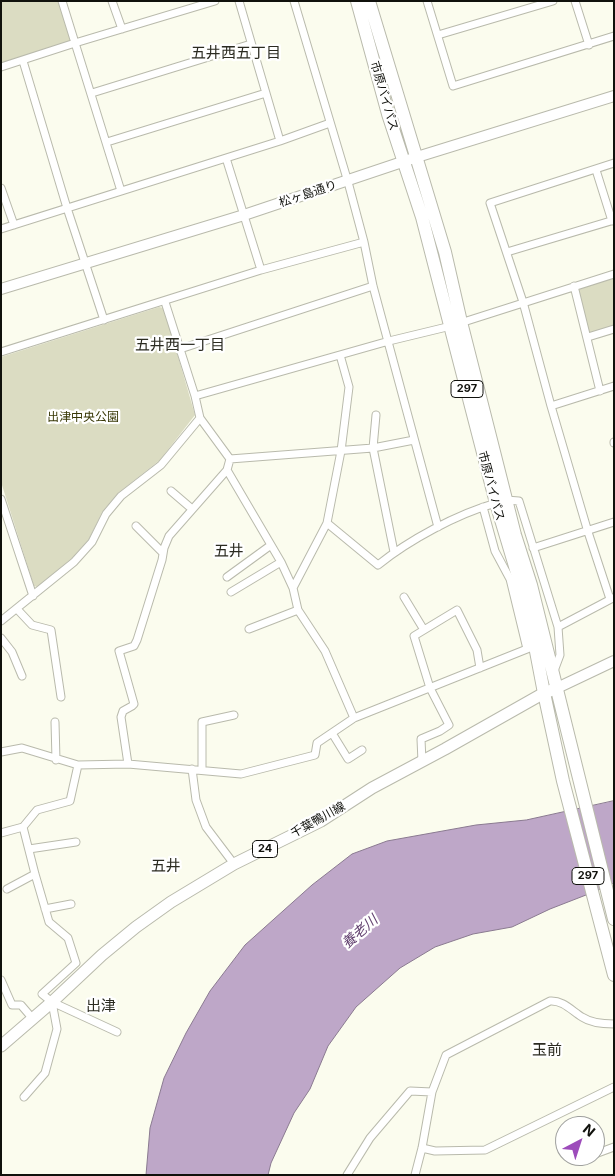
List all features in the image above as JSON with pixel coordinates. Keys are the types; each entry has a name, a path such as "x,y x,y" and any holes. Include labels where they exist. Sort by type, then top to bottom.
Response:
{"highway":[{"name":"市原バイパス","path":"357,1 388,114 422,217 429,252 456,324"},
{"name":"市原バイパス","path":"369,1 445,252 456,324 501,502 531,585 536,646 551,686 576,770 614,919"},
{"name":"市原バイパス","path":"536,646 551,686 563,781 613,973"}],"main road":[{"name":"千葉鴨川線","path":"1,1046 136,926 171,902 234,864 321,821 372,788 422,762 551,686"}],"street":[{"path":"62,1 121,191"},
{"path":"112,1 122,29"},
{"path":"1,67 215,1"},
{"path":"239,1 280,141"},
{"path":"294,1 348,182 364,242 373,286 438,527"},
{"path":"427,1 453,86 614,36"},
{"path":"438,36 553,1"},
{"path":"575,1 589,45"},
{"path":"92,93 251,44"},
{"path":"23,61 66,208 104,320"},
{"path":"107,142 266,93"},
{"name":"松ヶ島通り","path":"1,289 244,215 348,182 403,162 614,96"},
{"path":"1,229 330,124"},
{"path":"226,158 262,270"},
{"path":"558,627 612,598 588,532 550,406 523,302 490,203 614,163"},
{"path":"507,252 613,221 596,170"},
{"path":"1,188 14,225"},
{"path":"1,352 262,270 364,242"},
{"path":"195,396 456,324 614,274"},
{"path":"180,348 373,286"},
{"path":"574,286 600,391"},
{"path":"165,302 195,396 200,418 230,459"},
{"path":"588,337 614,329"},
{"path":"293,588 327,523 341,451 349,387 340,355"},
{"path":"550,406 614,386"},
{"path":"376,416 373,448 394,552"},
{"path":"1,621 74,562 92,542 106,514 121,496 161,465 200,418"},
{"path":"230,459 373,448 414,440"},
{"path":"128,764 121,717 123,710 134,704 119,651 134,646 137,640 169,536 227,470 230,459"},
{"path":"227,470 281,562 293,588 298,610 325,651 354,718"},
{"path":"171,492 192,509"},
{"path":"1,499 33,596"},
{"path":"327,523 378,565 394,552 438,527 483,507 519,500 558,627 560,655 551,686"},
{"path":"1,752 22,748 56,760 78,765 128,764 241,774 315,755 317,743 354,718 536,646 510,579 495,551 483,507"},
{"path":"533,548 588,532 614,522"},
{"path":"136,526 163,553"},
{"path":"1,532 10,529"},
{"path":"227,577 271,545"},
{"path":"231,592 281,562"},
{"path":"404,598 424,630"},
{"path":"17,609 32,625 51,630 61,697"},
{"path":"248,629 298,610"},
{"path":"422,762 421,739 449,725 430,688 414,636 457,610 477,650 480,668"},
{"path":"1,638 12,652 22,676"},
{"path":"551,686 614,661"},
{"path":"202,770 202,722 234,715"},
{"path":"55,722 56,760"},
{"path":"332,733 348,759 362,750"},
{"path":"1,833 23,827 38,810 70,801 78,765"},
{"path":"192,769 196,800 206,827 234,864"},
{"path":"23,827 49,922 68,938 76,963 42,994 52,1002 117,1032"},
{"path":"29,849 76,842"},
{"path":"8,889 35,874"},
{"path":"45,909 71,904"},
{"path":"1,980 4,992 12,1005 21,1005 32,1019"},
{"path":"415,1175 432,1092 446,1055 550,1001 556,1000 561,1002 583,1018 591,1021 614,1024"},
{"path":"24,1098 45,1073 57,1029 52,1002"},
{"path":"422,1148 435,1151 485,1150 614,1087"},
{"path":"347,1175 370,1138 410,1091 432,1092"}],"green space":[{"path":"1,1 62,1 75,43 1,66"},
{"path":"614,274 614,329 588,337 574,286"},
{"name":"出津中央公園","path":"159,307 164,308 195,415 160,460 118,493 102,512 89,539 72,558 37,587 34,586 1,482 1,357"}],"water":[{"name":"養老川","path":"614,801 614,883 512,927 473,934 435,947 400,968 356,1007 328,1046 310,1089 294,1113 271,1163 268,1175 146,1175 150,1128 164,1078 186,1033 210,991 245,945 312,885 352,854 387,841 476,825 526,820"}],"district":[{"name":"五井西五丁目","path":"236,53"},
{"name":"五井西一丁目","path":"180,345"},
{"name":"五井","path":"229,551"},
{"name":"五井","path":"166,866"},
{"name":"出津","path":"101,1006"},
{"name":"玉前","path":"547,1050"}]}
